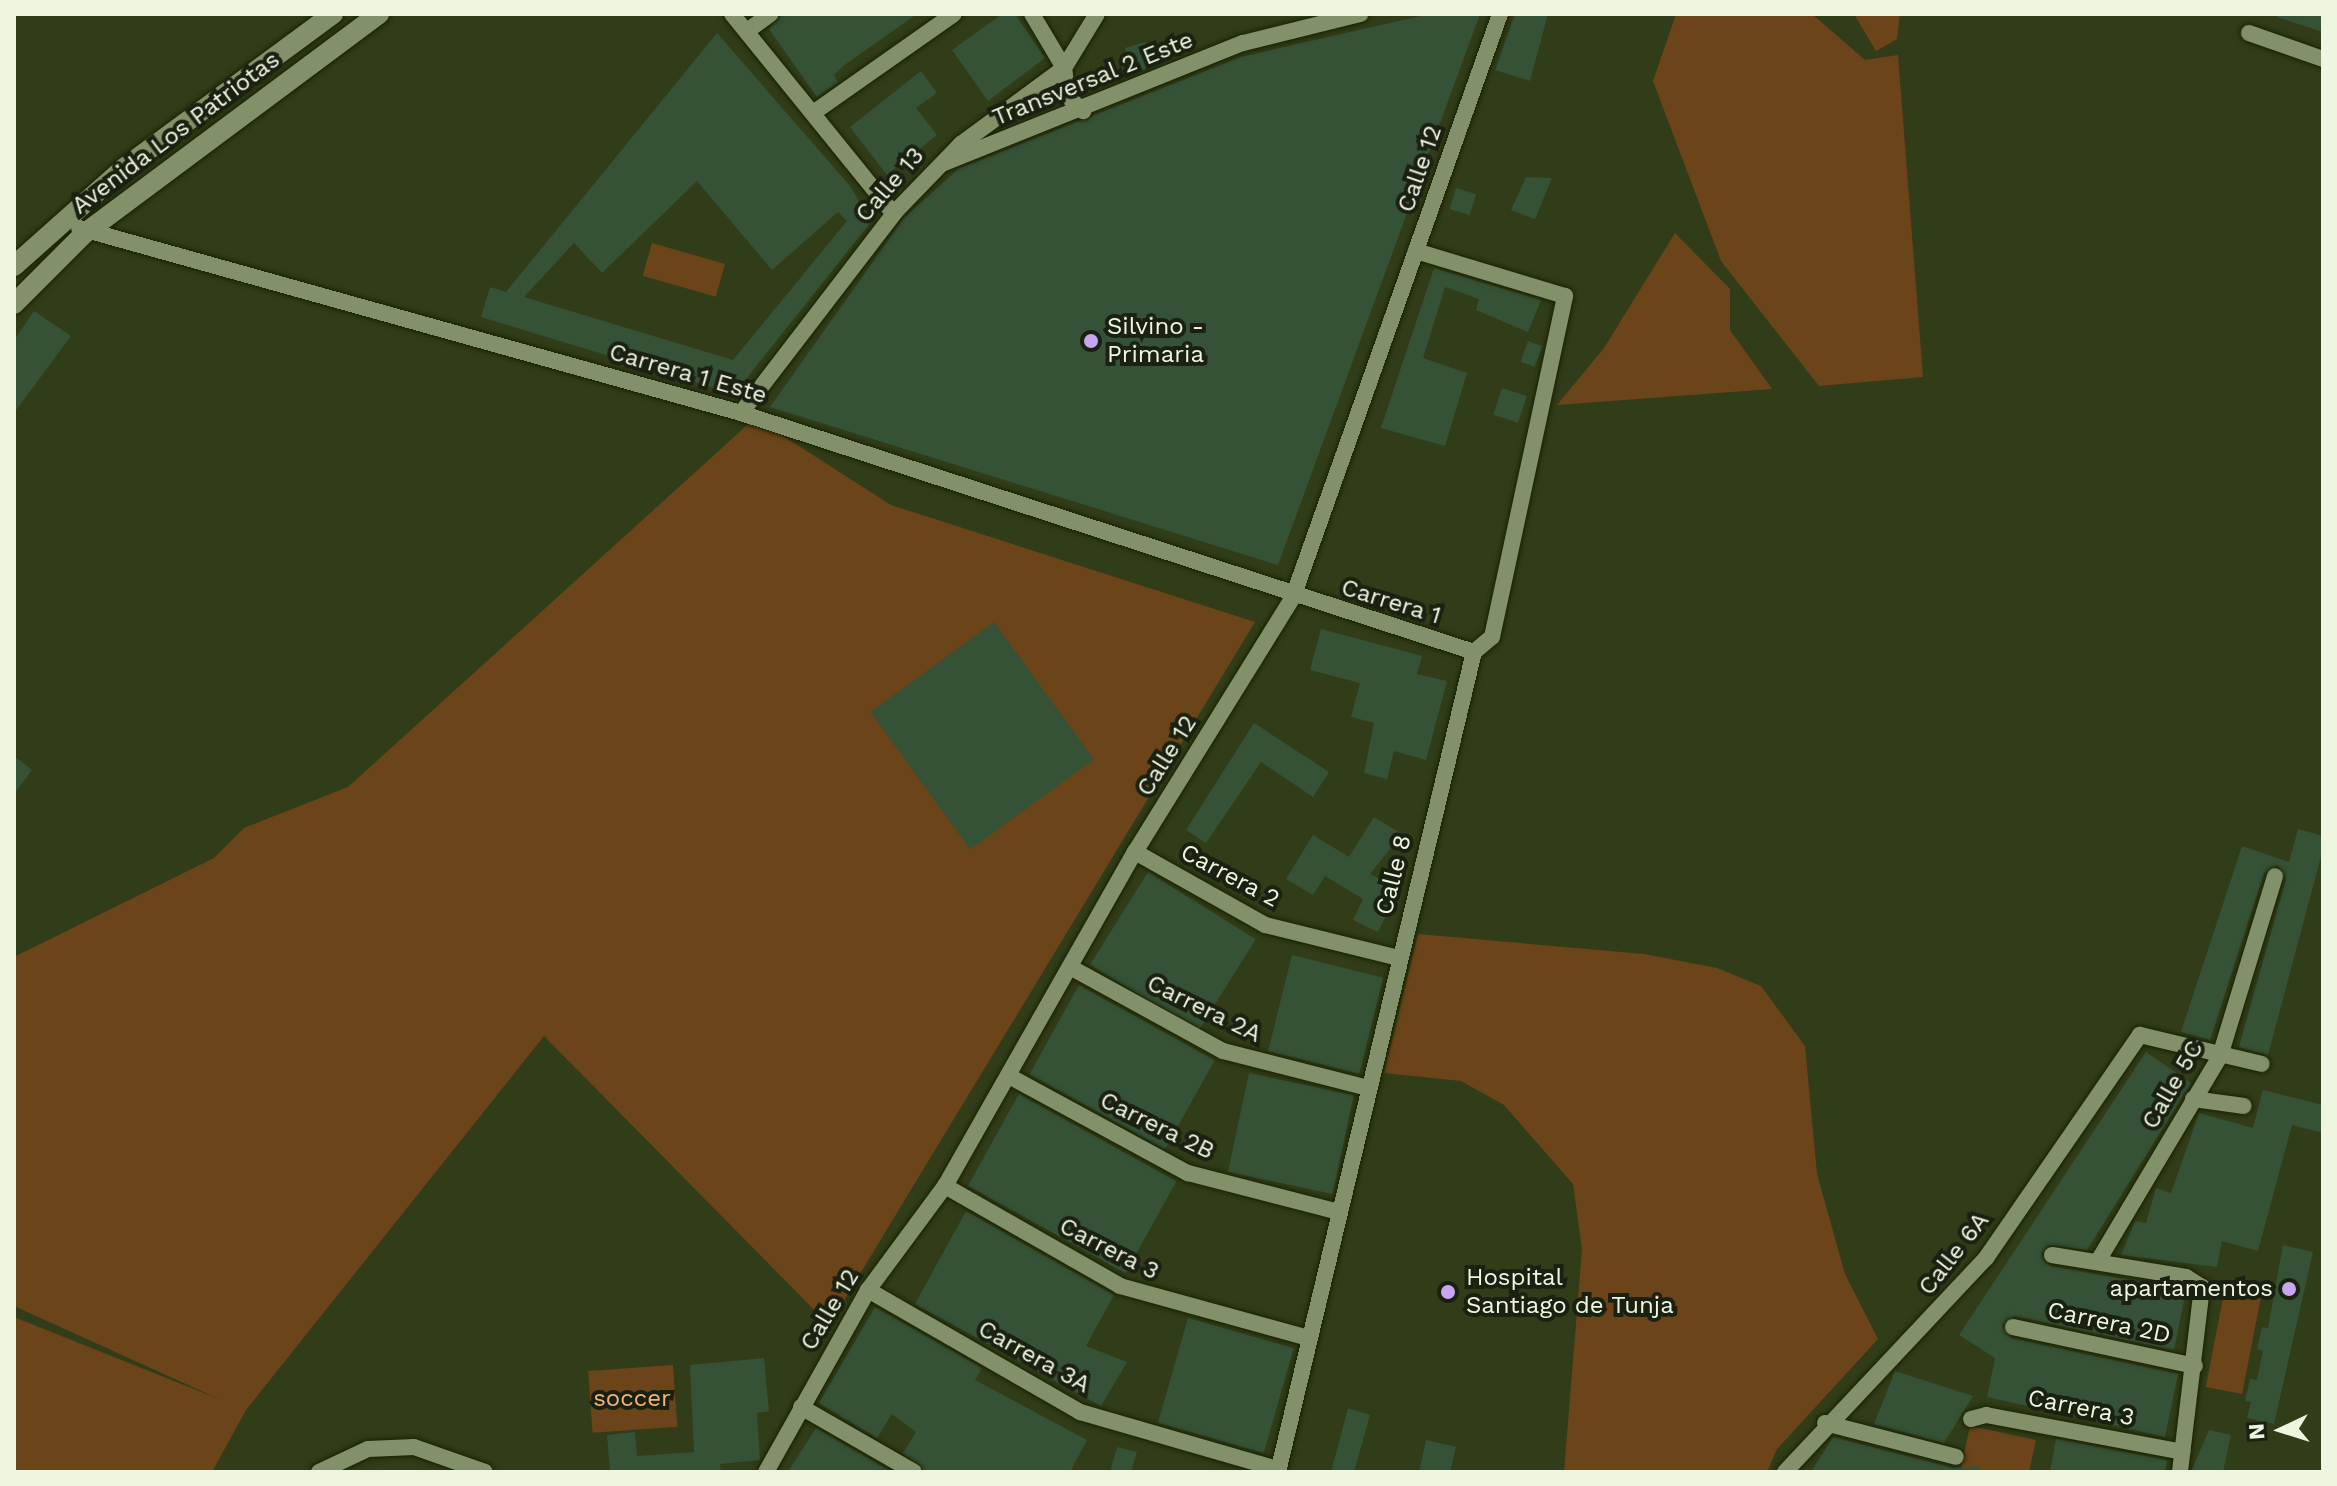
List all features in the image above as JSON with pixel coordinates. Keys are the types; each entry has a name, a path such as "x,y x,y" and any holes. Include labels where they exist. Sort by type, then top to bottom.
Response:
{"main road":[{"name":"Avenida Los Patriotas","path":"14,267 64,217 333,14"},
{"name":"Avenida Los Patriotas","path":"14,304 85,233 379,14"}],"street":[{"path":"732,14 893,213"},
{"path":"747,31 770,14"},
{"path":"813,113 954,14"},
{"path":"1032,14 1064,68 1068,97 1083,111"},
{"name":"Calle 13","path":"741,413 893,213 937,166 1064,68 1097,14"},
{"name":"Calle 12","path":"766,1472 868,1290 945,1186 1072,968 1135,852 1293,597 1500,14"},
{"name":"Transversal 2 Este","path":"937,166 1083,111 1243,43 1349,15"},
{"path":"2249,33 2323,59"},
{"name":"Carrera 1 Este","path":"64,217 85,233 741,413 1293,597"},
{"name":"Calle 8","path":"1278,1470 1398,958 1474,652 1492,637 1565,296 1416,251"},
{"path":"14,267 35,283"},
{"name":"Carrera 1","path":"1293,597 1474,652"},
{"name":"Carrera 2","path":"1135,852 1265,925 1398,958"},
{"name":"Calle 5C","path":"2098,1261 2220,1056 2275,876"},
{"name":"Carrera 2A","path":"1072,968 1223,1051 1368,1088"},
{"name":"Calle 6A","path":"1785,1472 1825,1423 1928,1325 1986,1258 2132,1042 2153,1034 2220,1056"},
{"path":"2220,1056 2262,1064"},
{"name":"Carrera 2B","path":"1009,1076 1188,1173 1339,1212"},
{"path":"2193,1099 2244,1106"},
{"name":"Carrera 3","path":"945,1186 1120,1286 1309,1338"},
{"path":"2052,1255 2186,1277 2204,1291 2180,1472"},
{"name":"Carrera 3A","path":"868,1290 1080,1412 1278,1470"},
{"name":"Carrera 2D","path":"2013,1327 2195,1366"},
{"path":"801,1407 914,1472"},
{"name":"Carrera 3","path":"1971,1419 1986,1415 2183,1452"},
{"path":"1825,1423 1956,1457"},
{"path":"319,1472 368,1449 414,1447 485,1472"}],"green space":[{"path":"1676,14 1812,14 1865,60 1898,55 1923,377 1819,386 1721,261 1653,81"},
{"path":"1854,14 1900,14 1897,39 1876,51"},
{"path":"1675,233 1730,289 1730,330 1772,389 1557,405 1604,348"},
{"path":"652,243 725,264 716,297 643,276"},
{"path":"755,418 891,505 1255,622 829,1325 544,1036 246,1410 212,1472 14,1472 14,1317 219,1399 14,1306 14,957 214,858 244,828 348,787"},
{"path":"1418,934 1644,954 1717,968 1761,986 1805,1046 1817,1174 1845,1274 1878,1339 1777,1449 1767,1472 1564,1472 1582,1249 1573,1184 1504,1105 1461,1081 1384,1073"},
{"path":"2226,1283 2262,1290 2242,1394 2206,1387"},
{"name":"soccer","path":"673,1365 677,1427 593,1433 588,1371"},
{"path":"1970,1426 2036,1440 2029,1472 1960,1472"}],"building":[{"path":"781,14 917,14 843,66 834,75 838,82 817,97 769,29"},
{"path":"1002,14 1015,14 1045,58 988,101 952,50"},
{"name":"Silvino - Primaria","path":"1429,14 1480,14 1278,565 770,407 904,218 958,169 1241,57"},
{"path":"1515,14 1548,14 1530,81 1495,70"},
{"path":"2277,14 2323,14 2323,32 2277,17"},
{"path":"717,33 850,186 871,222 734,394 481,317 490,287 506,292","holes":["697,181 772,270 838,212 847,221 733,360 524,297 574,243 602,273"]},
{"path":"1146,42 1153,67 1132,73 1125,48"},
{"path":"921,71 937,93 916,108 937,135 887,175 850,127"},
{"path":"1526,177 1552,178 1535,219 1511,210"},
{"path":"1456,188 1476,194 1470,215 1450,209"},
{"path":"1434,268 1541,300 1528,332 1476,310 1479,299 1445,287 1423,358 1467,373 1445,446 1381,428"},
{"path":"34,311 71,336 14,413 14,340"},
{"path":"1528,341 1542,346 1535,367 1520,362"},
{"path":"1502,388 1527,396 1518,423 1493,415"},
{"path":"994,622 1094,760 970,849 870,712"},
{"path":"1321,629 1422,656 1417,674 1447,681 1426,760 1394,751 1387,779 1364,773 1374,723 1351,717 1360,683 1310,670"},
{"path":"1254,723 1329,772 1313,797 1261,762 1206,843 1186,830"},
{"path":"14,756 32,770 14,794"},
{"path":"1374,817 1402,834 1370,874 1399,888 1378,932 1353,920 1363,899 1325,876 1313,895 1286,879 1313,835 1349,857"},
{"path":"2298,829 2323,836 2323,849 2268,1055 2239,1047 2286,879 2277,865 2264,873 2210,1040 2181,1032 2242,846 2289,862"},
{"path":"1148,872 1256,939 1198,1032 1090,964"},
{"path":"1292,955 1383,978 1359,1074 1268,1051"},
{"path":"1079,985 1215,1060 1165,1149 1030,1074"},
{"path":"2146,1052 2191,1083 2087,1250 2049,1245 2041,1254 2050,1266 2186,1290 2174,1350 2015,1316 2002,1325 2011,1338 2178,1374 2165,1437 1987,1397 1995,1358 1959,1335"},
{"path":"1249,1073 1354,1095 1333,1194 1228,1172"},
{"path":"2263,1090 2323,1105 2323,1133 2292,1125 2258,1251 2222,1241 2217,1267 2121,1255 2135,1221 2146,1223 2156,1188 2171,1193 2199,1113 2253,1128"},
{"path":"1019,1094 1176,1181 1126,1273 968,1186"},
{"path":"966,1211 1114,1295 1086,1346 1127,1362 1101,1406 915,1304"},
{"path":"2283,1245 2313,1252 2274,1424 2247,1418 2251,1402 2245,1401 2250,1379 2257,1380 2263,1351 2257,1349 2262,1327 2268,1328"},
{"path":"875,1307 982,1368 975,1380 1087,1440 1070,1472 925,1472 903,1453 916,1432 892,1414 877,1438 819,1403"},
{"path":"1188,1318 1294,1348 1264,1453 1158,1423"},
{"path":"764,1358 769,1411 757,1413 760,1460 720,1464 721,1472 610,1472 607,1435 635,1432 637,1456 694,1452 690,1365"},
{"path":"1895,1371 1973,1396 1944,1443 1874,1424"},
{"path":"1348,1408 1370,1415 1354,1472 1331,1472"},
{"path":"816,1428 892,1472 788,1472"},
{"path":"2209,1430 2231,1435 2223,1472 2191,1472"},
{"path":"1833,1437 1953,1468 1980,1466 1980,1472 1811,1472"},
{"path":"2056,1439 2167,1460 2165,1472 2050,1472"},
{"path":"1426,1440 1456,1447 1450,1472 1419,1472"},
{"path":"1117,1447 1137,1452 1131,1472 1110,1472"}],"place":[{"name":"Silvino - Primaria","path":"1091,341"},
{"name":"apartamentos","path":"2289,1289"},
{"name":"Hospital Santiago de Tunja","path":"1448,1292"}]}
